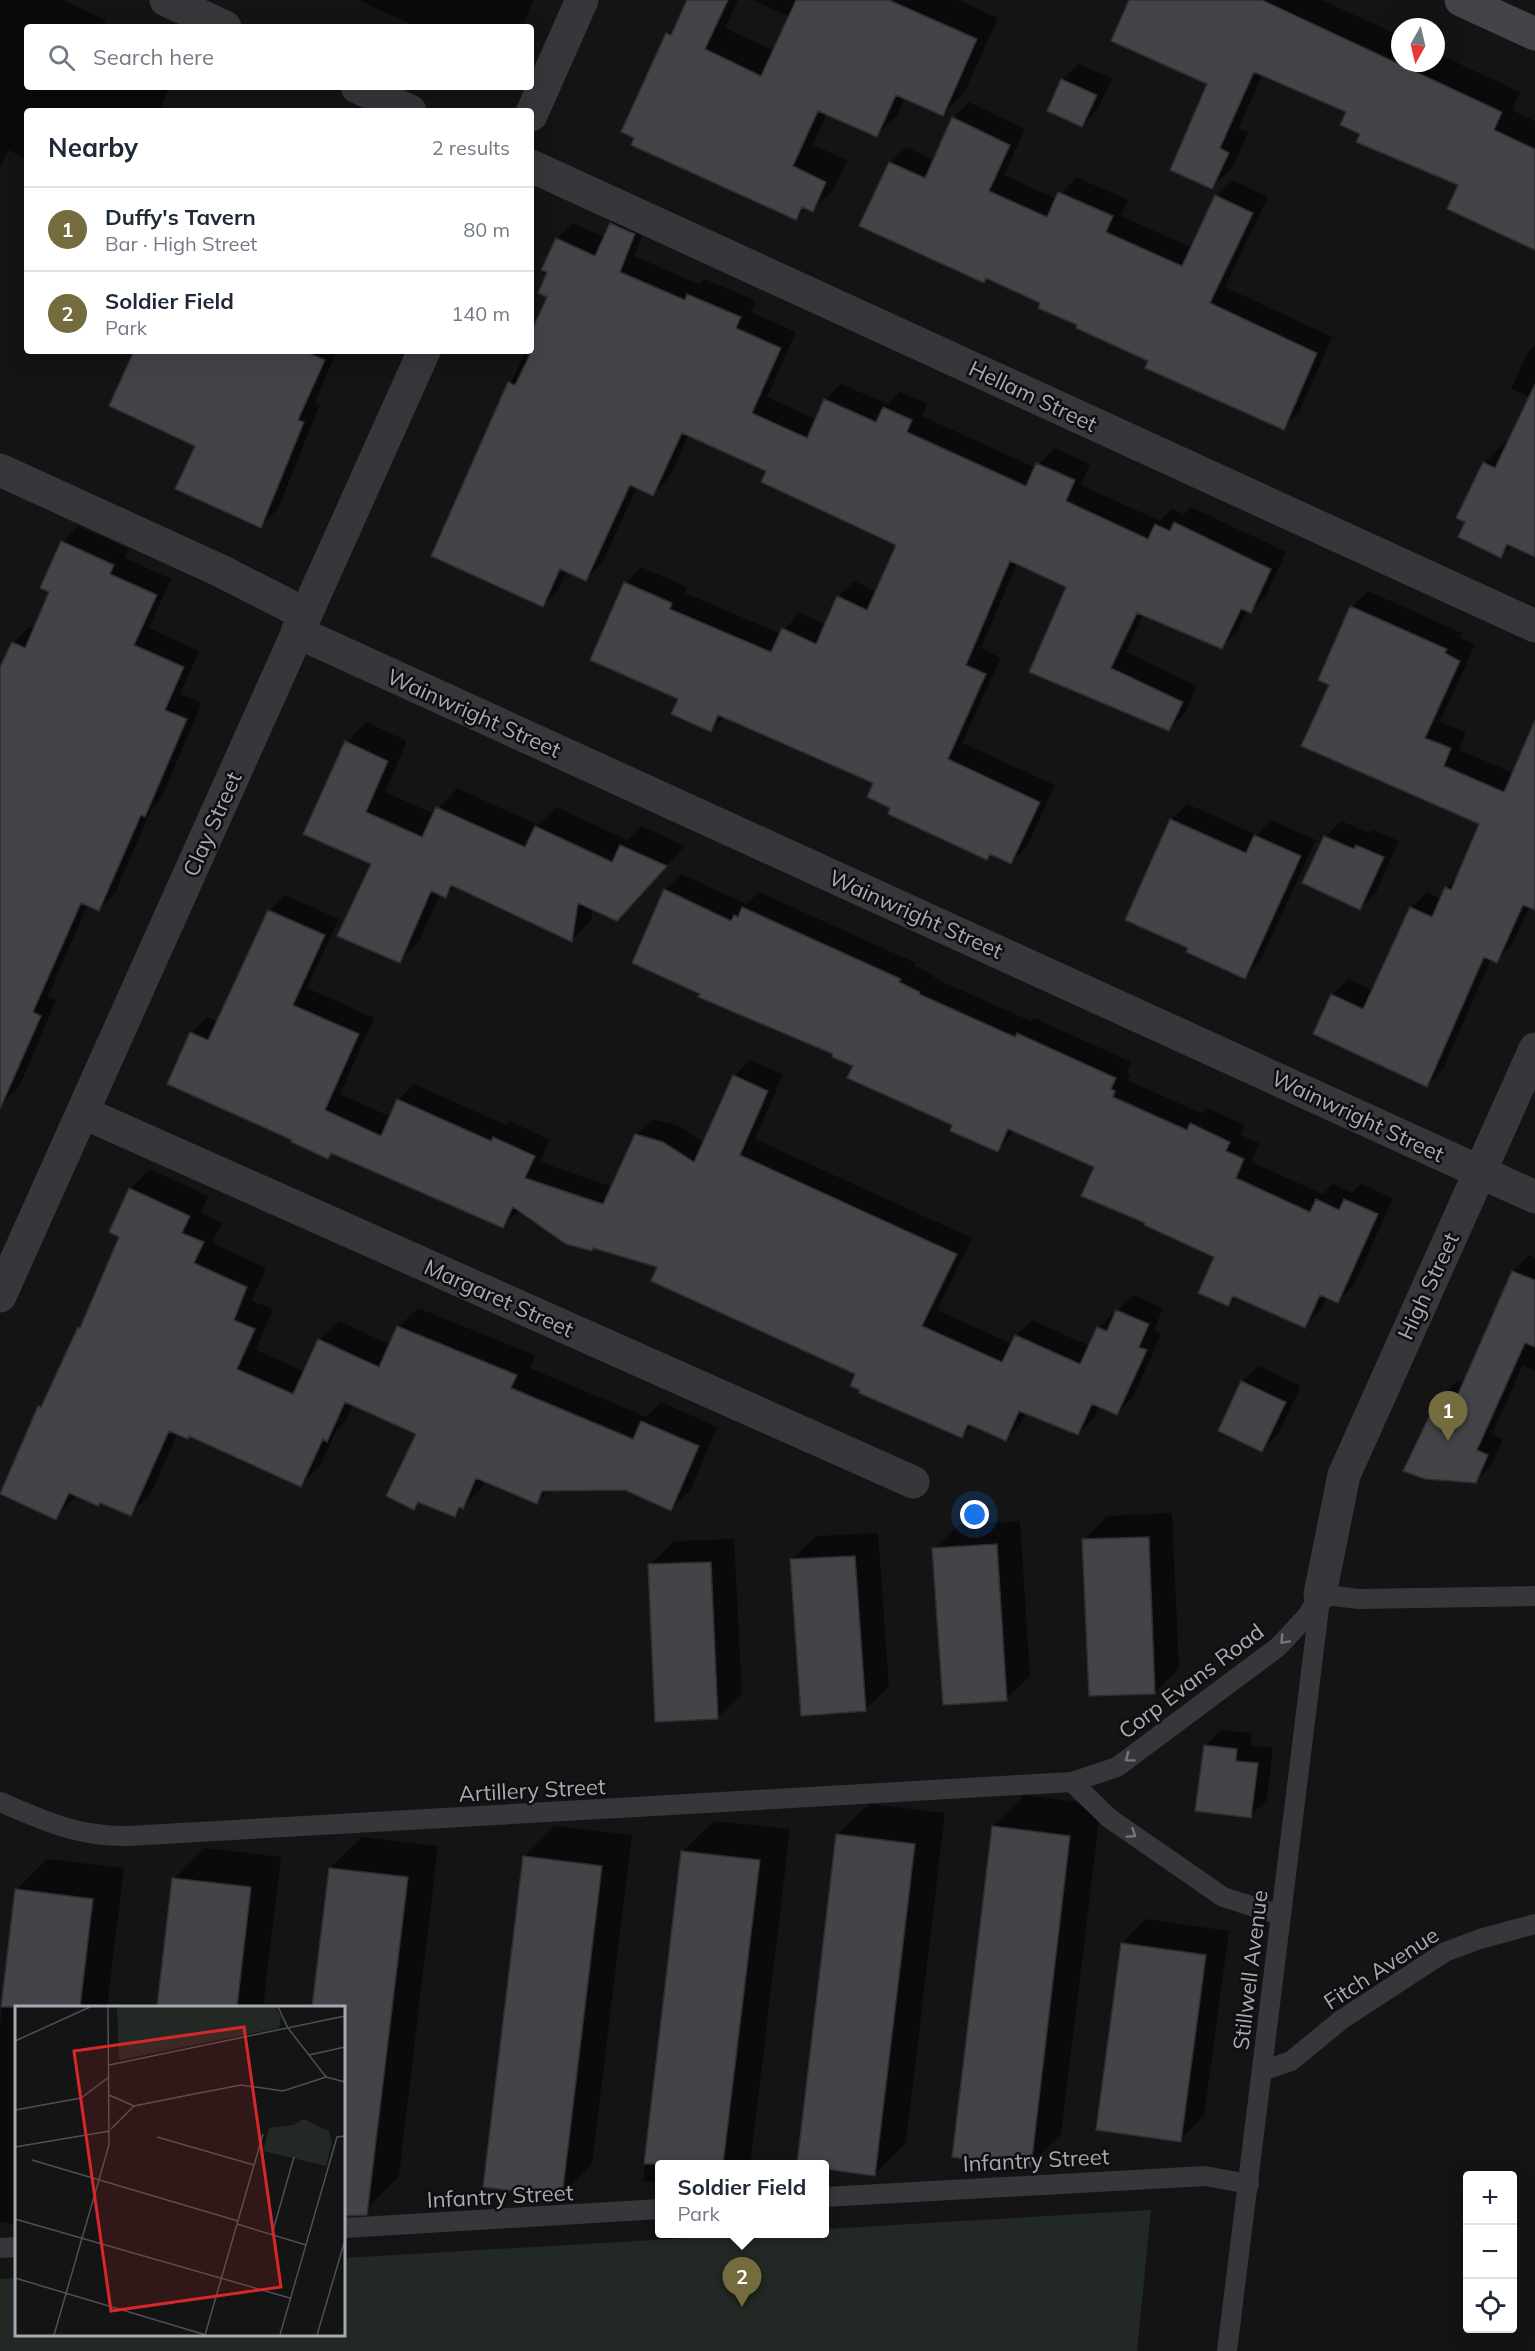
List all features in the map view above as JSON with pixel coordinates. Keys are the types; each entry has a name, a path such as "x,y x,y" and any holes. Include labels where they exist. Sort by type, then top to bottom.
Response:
{"street":[{"path":"166,0 218,24"},
{"path":"534,108 582,0"},
{"path":"1461,0 1535,34"},
{"path":"364,90 403,108"},
{"name":"Hellam Street","path":"534,167 1535,626"},
{"name":"Clay Street","path":"0,1296 423,354"},
{"name":"Wainwright Street","path":"3,481 221,571 301,623 1535,1197"},
{"name":"High Street","path":"1320,1594 1344,1475 1535,1049"},
{"name":"Margaret Street","path":"84,1113 913,1482"}],"lane":[{"path":"1320,1594 1358,1599 1535,1596"},
{"name":"Corp Evans Road","path":"1072,1782 1117,1767 1278,1647 1307,1616 1320,1594"},
{"name":"Stillwell Avenue","path":"1227,2351 1320,1594"},
{"path":"1072,1782 1109,1818 1223,1897 1280,1915"},
{"name":"Artillery Street","path":"0,1802 65,1829 98,1837 1072,1782"},
{"name":"Fitch Avenue","path":"1262,2071 1291,2061 1341,2020 1445,1952 1480,1939 1535,1924"},
{"name":"Infantry Street","path":"829,2197 1205,2176 1249,2184"},
{"name":"Infantry Street","path":"345,2228 655,2209"},
{"path":"0,2248 15,2247"}],"shaded area":[{"path":"1151,2210 1137,2351 0,2351 0,2279 15,2278 15,2336 345,2336 345,2258 688,2238 829,2238 829,2229"}],"building":[{"path":"687,0 728,0 705,49 761,76 796,0 889,0 977,39 943,116 896,95 877,137 818,111 793,166 826,182 813,212 802,207 796,220 631,145 634,138 621,132 666,33 671,35"},
{"path":"1129,0 1262,0 1391,60 1391,72 1416,72 1502,112 1494,130 1535,149 1535,250 1447,209 1458,185 1356,142 1360,134 1340,125 1346,112 1254,72 1220,148 1229,153 1212,189 1170,170 1207,84 1111,41"},
{"path":"1061,79 1097,95 1082,127 1047,111"},
{"path":"952,117 1010,145 989,191 1047,217 1058,192 1113,216 1106,232 1182,266 1215,195 1253,213 1210,303 1317,353 1284,430 1145,368 1148,361 1038,308 1040,303 986,278 984,283 859,226 889,162 925,178"},
{"path":"610,223 635,234 620,272 685,300 687,294 741,317 736,328 781,348 752,413 807,438 824,399 876,422 883,407 912,420 907,432 1026,486 1036,463 1075,480 1066,501 1148,539 1155,524 1170,531 1174,522 1271,569 1251,613 1241,609 1222,649 1137,613 1111,668 1183,702 1169,731 1029,672 1066,587 1010,561 966,665 986,674 948,759 1040,802 1011,864 990,854 987,860 888,814 890,808 867,797 873,783 718,715 711,732 671,714 678,699 590,660 624,582 672,603 670,609 771,652 782,628 816,644 837,596 867,610 896,545 761,482 766,471 682,433 653,496 630,485 586,581 560,569 543,607 431,556 508,382 515,385 530,354 534,354 534,325 547,297 538,293 547,272 541,270 556,238 595,256"},
{"path":"133,354 311,354 325,360 298,420 304,422 261,528 175,489 195,446 109,406"},
{"path":"1535,384 1535,557 1507,544 1501,558 1458,537 1465,522 1456,518 1483,462 1495,468"},
{"path":"61,541 114,565 110,574 157,595 134,645 184,667 165,710 187,719 145,817 141,815 99,911 81,903 33,1012 41,1016 0,1109 0,667 12,642 25,648 49,592 40,588"},
{"path":"1350,606 1447,649 1445,653 1460,661 1425,738 1451,748 1444,766 1504,792 1535,720 1535,910 1523,905 1497,963 1484,957 1427,1087 1313,1034 1331,994 1363,1009 1410,907 1432,917 1445,887 1451,890 1479,824 1301,746 1329,685 1318,680"},
{"path":"345,741 388,761 366,812 422,837 436,807 525,847 535,826 612,862 620,845 667,866 617,921 578,903 572,942 451,885 446,898 431,891 400,963 337,936 371,864 303,834"},
{"path":"1170,819 1246,853 1254,835 1301,856 1245,979 1186,952 1188,948 1125,920"},
{"path":"1324,836 1354,849 1356,845 1384,857 1360,910 1302,883"},
{"path":"664,889 731,921 734,915 738,917 742,907 901,979 899,982 920,992 919,994 1015,1037 1017,1033 1116,1078 1111,1089 1115,1091 1113,1097 1187,1130 1190,1123 1230,1142 1226,1151 1244,1159 1236,1178 1310,1212 1316,1199 1339,1210 1344,1199 1378,1214 1338,1303 1320,1295 1305,1328 1233,1296 1228,1306 1198,1293 1214,1257 1144,1225 1145,1223 1081,1196 1094,1167 1008,1129 998,1152 950,1131 952,1125 847,1078 853,1066 832,1057 833,1054 698,997 700,994 632,963"},
{"path":"268,910 325,935 293,1005 359,1034 325,1110 381,1136 397,1099 491,1141 493,1137 535,1156 525,1178 603,1204 635,1134 663,1142 694,1162 733,1075 768,1091 740,1155 957,1254 922,1326 1002,1362 1015,1335 1080,1364 1097,1327 1107,1331 1116,1310 1149,1324 1139,1347 1147,1350 1117,1415 1092,1404 1078,1435 1019,1411 1006,1441 968,1424 962,1438 859,1393 860,1390 850,1386 855,1374 651,1281 657,1267 593,1248 592,1251 566,1244 513,1207 503,1228 331,1153 328,1159 291,1142 292,1140 167,1084 190,1032 208,1040"},
{"path":"129,1188 190,1216 182,1233 204,1242 194,1263 247,1287 234,1320 255,1329 237,1369 293,1394 318,1339 379,1367 397,1326 517,1375 511,1388 633,1439 641,1421 699,1446 671,1511 625,1490 542,1491 537,1504 476,1478 463,1509 459,1507 455,1517 418,1502 414,1510 386,1496 416,1434 345,1402 327,1442 323,1439 301,1487 189,1436 188,1439 169,1431 131,1516 100,1503 98,1506 69,1493 56,1520 0,1494 38,1406 41,1407 78,1327 80,1328 119,1237 109,1232"},
{"path":"1512,1271 1535,1280 1535,1347 1525,1343 1477,1450 1488,1455 1476,1483 1425,1479 1403,1471 1439,1396 1454,1403"},
{"path":"1241,1381 1286,1402 1262,1452 1218,1431"},
{"path":"1149,1537 1155,1694 1089,1696 1082,1539"},
{"path":"997,1544 1007,1701 943,1705 932,1548"},
{"path":"855,1556 866,1711 801,1716 790,1559"},
{"path":"711,1562 718,1719 655,1722 648,1564"},
{"path":"1204,1745 1237,1749 1236,1761 1258,1763 1251,1818 1195,1811"},
{"path":"992,1826 1070,1836 1031,2167 952,2157"},
{"path":"836,1834 915,1844 875,2176 829,2170 829,2160 797,2160"},
{"path":"681,1851 760,1860 723,2160 655,2160 655,2164 644,2164"},
{"path":"523,1856 602,1866 562,2197 483,2187"},
{"path":"329,1868 408,1877 367,2215 345,2216 345,2006 312,2006"},
{"path":"172,1878 251,1887 237,2006 157,2006"},
{"path":"15,1889 93,1899 80,2006 1,2007"},
{"path":"1121,1943 1206,1955 1181,2142 1096,2130"}],"place":[{"name":"Duffy's Tavern","path":"1448,1441"},
{"name":"Soldier Field","path":"742,2307"}]}
